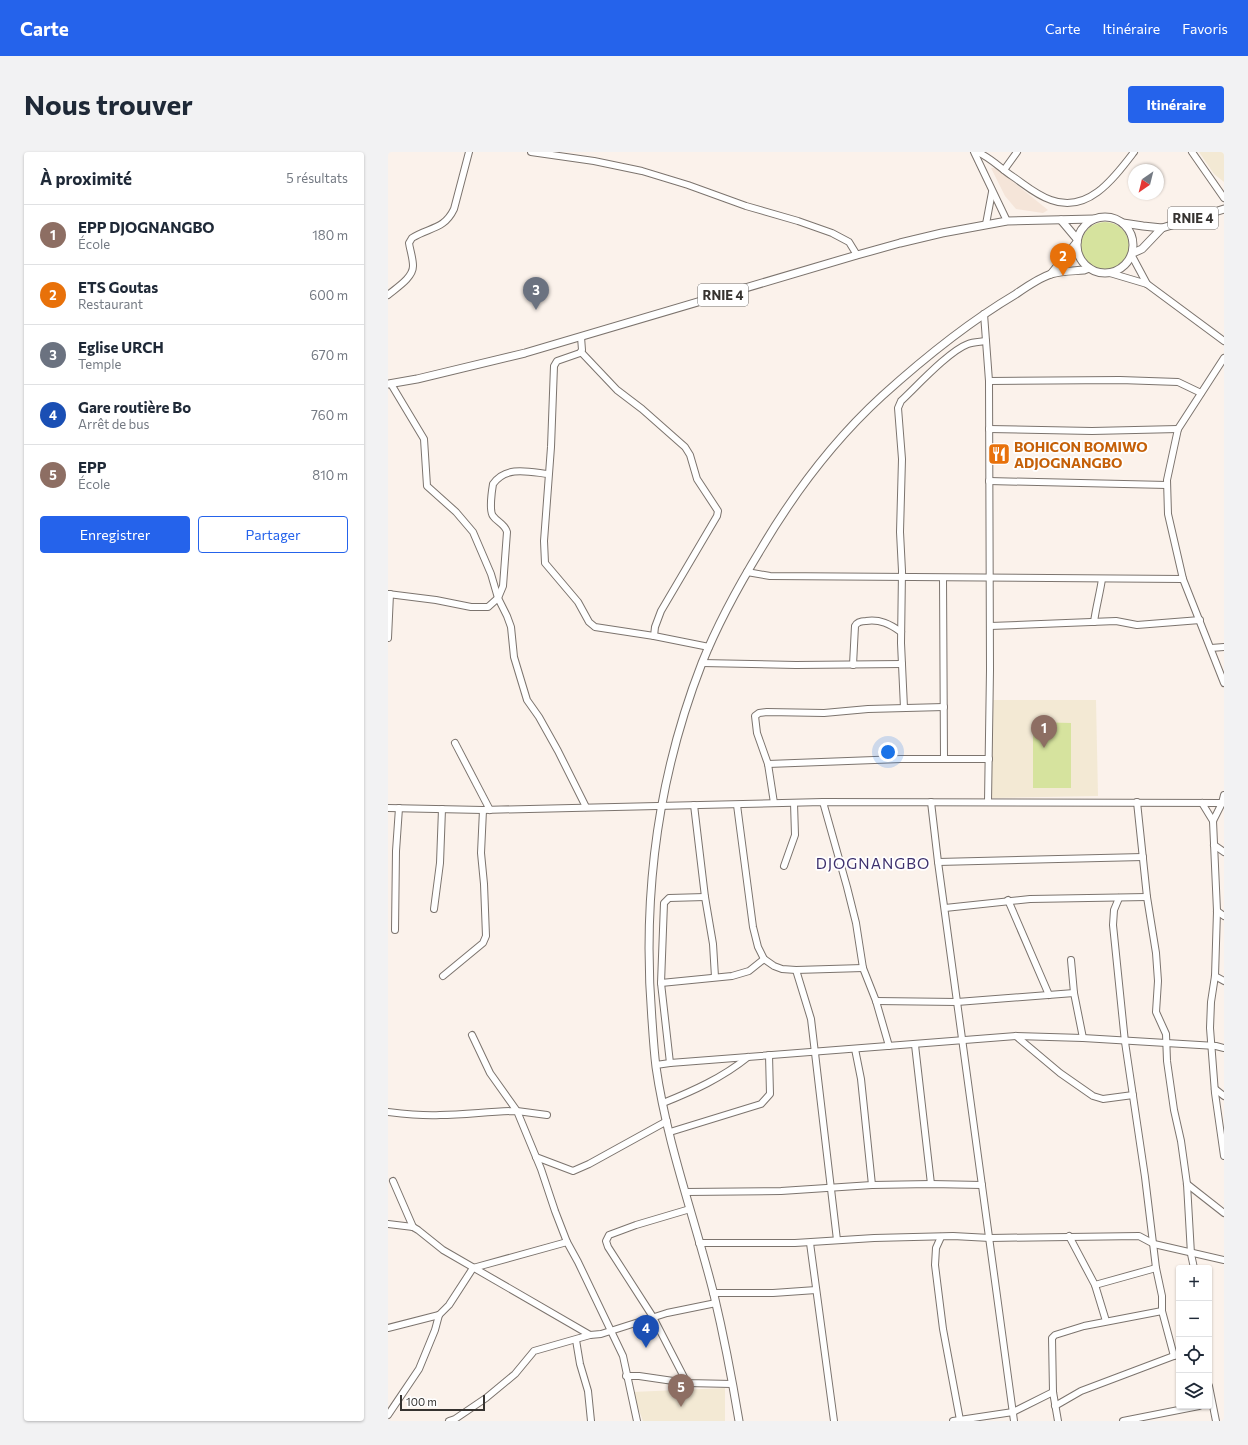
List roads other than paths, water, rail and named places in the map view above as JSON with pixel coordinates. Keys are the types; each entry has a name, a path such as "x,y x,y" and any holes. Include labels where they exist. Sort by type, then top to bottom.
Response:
{"main road":[{"name":"RNIE 4","path":"390,384 525,353 857,255 900,243 986,224 1035,219 1094,219 1104,216 1114,218 1123,223 1162,228 1224,209"},
{"path":"1051,274 1077,241 1083,227 1094,219"},
{"path":"1061,220 1077,241 1078,252 1082,261 1089,268 1102,273 1110,273"},
{"path":"1123,223 1130,231 1134,242 1132,254"},
{"name":"RNIE 4","path":"1110,273 1115,272 1125,266 1132,254 1142,248 1162,228"},
{"path":"739,1421 716,1303 667,1121 656,1065 649,977 651,885 661,806 677,740 702,663 747,572 795,496 813,472 854,425 874,404 933,351 984,314 1008,298 1051,274 1089,268"}],"street":[{"path":"388,295 408,277 412,271 413,265 409,243 412,238 444,224 454,209 469,152"},
{"path":"531,152 594,160 688,185 746,206 798,221 832,234 849,242 857,255"},
{"path":"975,152 990,159 1037,194 1051,200 1067,204 1077,203 1094,195 1134,152"},
{"path":"975,152 992,192 1007,221"},
{"path":"1004,170 1017,152"},
{"path":"1192,152 1224,198"},
{"path":"986,224 992,192"},
{"path":"1132,254 1147,284"},
{"path":"1110,273 1147,284 1224,341"},
{"path":"984,314 989,381 990,626 988,802"},
{"path":"581,337 581,352 617,390 681,443 688,451 697,479 718,511 717,516 661,612 655,627 654,636"},
{"path":"904,708 901,632 902,578 900,532 902,459 898,408 899,404 946,359 960,348 968,344 986,341"},
{"path":"581,352 557,361 554,366 551,447 544,541 544,559 546,565 578,602 589,622 593,626 601,629 654,636 709,647"},
{"path":"1224,358 1178,429 1167,480 1168,514 1183,579 1224,683"},
{"path":"989,381 1120,380 1178,382 1201,393"},
{"path":"390,384 424,439 427,486 456,512 473,532 491,574 498,598 508,616 511,627 514,657 526,700 539,717 576,785 586,807"},
{"path":"989,429 1092,431 1178,429"},
{"path":"388,638 389,594 485,608 498,598 504,580 507,532 505,526 494,517 491,512 493,484 504,474 520,471 548,474"},
{"path":"989,481 1167,485"},
{"path":"747,572 770,576 1183,579"},
{"path":"943,578 944,759"},
{"path":"1094,622 1102,578"},
{"path":"853,665 855,626 857,623 879,620 901,632"},
{"path":"990,626 1116,621 1137,624 1200,620"},
{"path":"1211,648 1224,647"},
{"path":"702,663 796,665 902,664"},
{"path":"774,803 768,764 756,726 755,716 759,713 837,713 868,710 944,707"},
{"path":"443,976 483,943 486,936 481,853 487,810 455,743"},
{"path":"768,764 901,759 989,759"},
{"path":"1213,821 1223,803 1224,795"},
{"path":"388,808 487,810 823,802 1223,803"},
{"path":"823,802 856,923 863,968 876,1001 889,1046"},
{"path":"931,802 1014,1421"},
{"path":"1137,802 1147,897 1158,974 1156,1012 1166,1030 1166,1044 1174,1110 1181,1142 1187,1184 1194,1265"},
{"path":"784,866 795,835 794,803"},
{"path":"1202,803 1213,821 1217,911 1216,976 1210,1015 1211,1046 1224,1156"},
{"path":"694,805 705,897 713,944 715,977"},
{"path":"737,805 753,927 758,946 764,959 774,966 782,969 863,968"},
{"path":"395,930 391,912 399,808"},
{"path":"434,909 440,863 442,809"},
{"path":"1214,844 1224,852"},
{"path":"938,862 1143,857"},
{"path":"670,1063 661,983 664,903 669,898 705,897"},
{"path":"945,908 1008,900 1147,897"},
{"path":"1119,898 1114,910 1113,925 1126,1042 1156,1268 1162,1296 1162,1311 1176,1352"},
{"path":"1008,900 1049,995"},
{"path":"1217,911 1224,916"},
{"path":"661,983 742,974 749,971 764,959"},
{"path":"1071,960 1074,993 1083,1038"},
{"path":"796,970 811,1019 816,1051 837,1240"},
{"path":"1216,976 1224,982"},
{"path":"876,1001 957,1002 1074,993"},
{"path":"472,1035 488,1069 517,1111 536,1157 567,1242 622,1356 636,1421"},
{"path":"656,1065 1016,1036 1083,1038 1224,1048"},
{"path":"1016,1036 1060,1073 1093,1096 1103,1099 1133,1095"},
{"path":"915,1045 931,1184"},
{"path":"855,1049 861,1079 872,1185"},
{"path":"670,1132 761,1104 770,1094 769,1055"},
{"path":"663,1103 695,1090 733,1069 748,1057"},
{"path":"1215,1089 1224,1096"},
{"path":"388,1112 439,1116 492,1111 517,1111 547,1115"},
{"path":"536,1157 573,1171 589,1164 667,1121"},
{"path":"393,1181 413,1227"},
{"path":"1187,1184 1224,1213"},
{"path":"686,1192 781,1191 872,1185 982,1185"},
{"path":"687,1382 653,1317 608,1247 606,1240 609,1235 636,1225 690,1209"},
{"path":"388,1224 413,1227 423,1233 443,1250 590,1335"},
{"path":"700,1243 810,1243 874,1238 953,1236 990,1238 1139,1236 1154,1244 1192,1254 1224,1260"},
{"path":"1069,1236 1095,1285 1106,1321"},
{"path":"941,1237 936,1248 935,1265 943,1330 960,1420"},
{"path":"388,1328 439,1315 449,1306 473,1268 567,1242"},
{"path":"810,1243 834,1421"},
{"path":"1095,1285 1156,1268"},
{"path":"713,1293 772,1293 816,1290"},
{"path":"449,1421 455,1419 486,1398 515,1374 534,1351 590,1335 602,1334 667,1312 716,1303"},
{"path":"1058,1421 1053,1392 1052,1338 1055,1335 1084,1326 1162,1311"},
{"path":"388,1415 419,1369 435,1330 439,1315"},
{"path":"576,1340 580,1364 588,1391 591,1421"},
{"path":"1055,1406 1081,1391 1176,1355"},
{"path":"626,1376 639,1376 687,1382 732,1384"},
{"path":"953,1421 1013,1412 1053,1392"},
{"path":"1123,1421 1183,1409"},
{"path":"1212,1409 1216,1421"}],"place":[{"name":"ETS Goutas","path":"1063,276"},
{"name":"Eglise URCH","path":"536,310"},
{"name":"BOHICON BOMIWO ADJOGNANGBO","path":"999,454"},
{"name":"EPP DJOGNANGBO","path":"1044,748"},
{"name":"Gare routière Bo","path":"646,1348"},
{"name":"EPP","path":"681,1407"}],"district":[{"name":"DJOGNANGBO","path":"873,863"}]}
